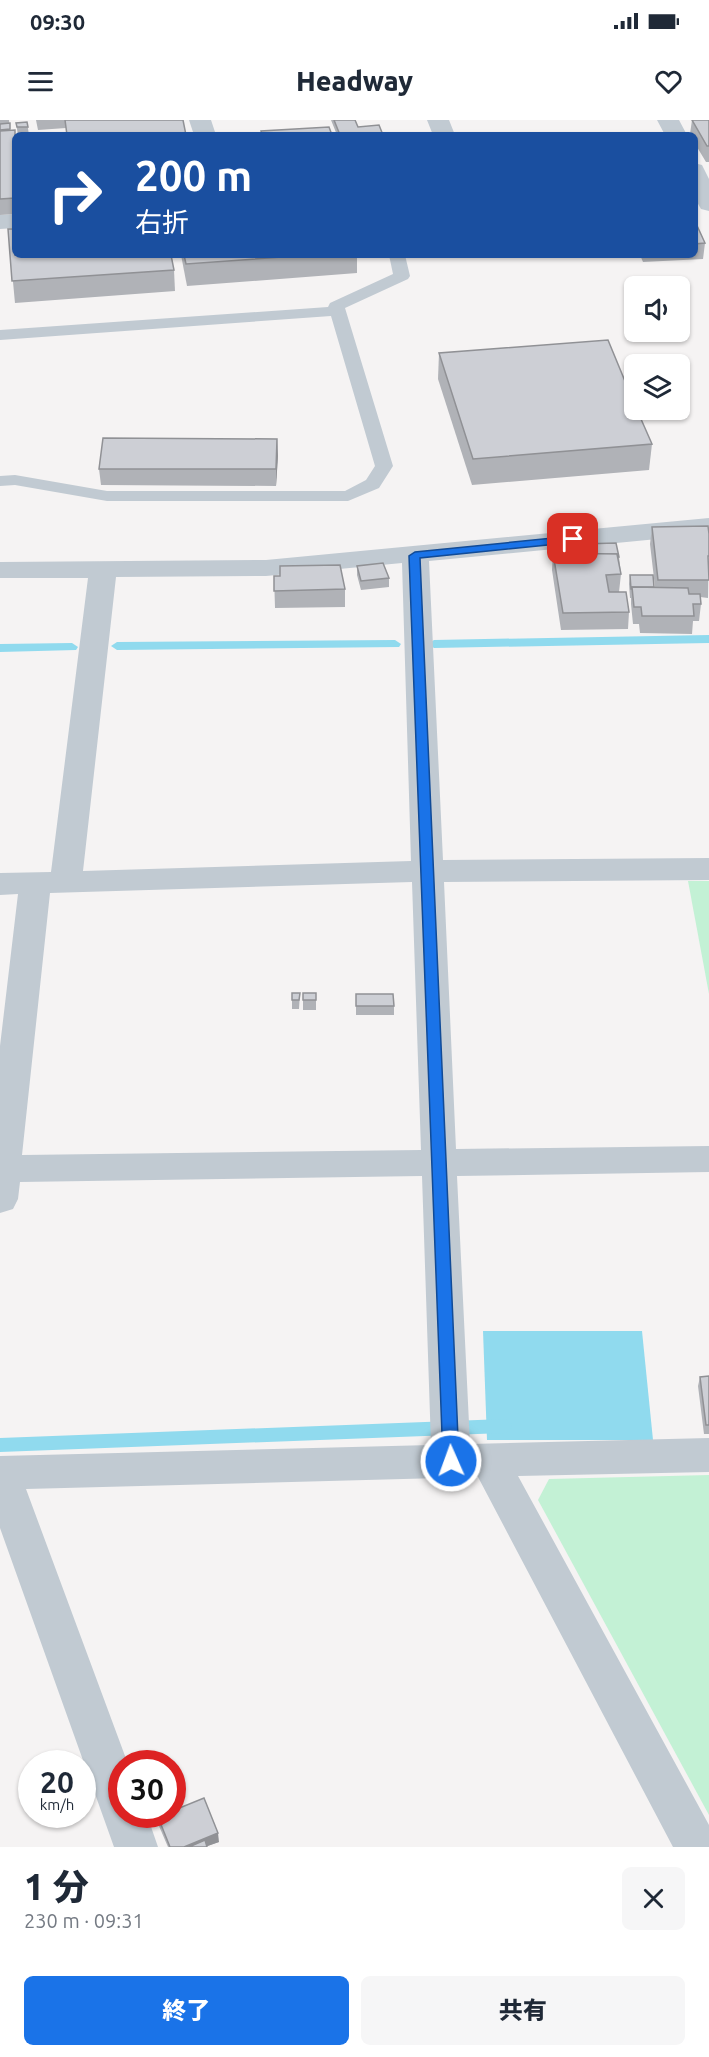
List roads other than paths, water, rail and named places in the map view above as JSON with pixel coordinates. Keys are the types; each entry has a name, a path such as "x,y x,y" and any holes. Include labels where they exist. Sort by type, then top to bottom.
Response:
{"street":[{"path":"699,174 709,204"},
{"path":"0,570 266,568 415,556 709,526"},
{"path":"415,556 449,1417 470,1461 697,1847"},
{"path":"103,570 1,1179 439,1164 709,1159"},
{"path":"0,884 428,871 709,869"},
{"path":"108,1769 0,1473 709,1455"},
{"path":"129,1828 136,1847"}],"lane":[{"path":"0,481 15,480 107,496 348,496 374,484 384,466 336,306 402,276 398,258"},
{"path":"0,335 337,311"}],"water":[{"path":"483,1331 642,1331 653,1440 487,1440"}],"waterway":[{"path":"434,644 709,639"},
{"path":"117,646 395,644"},
{"path":"0,648 72,647"},
{"path":"0,1445 504,1426"}]}
